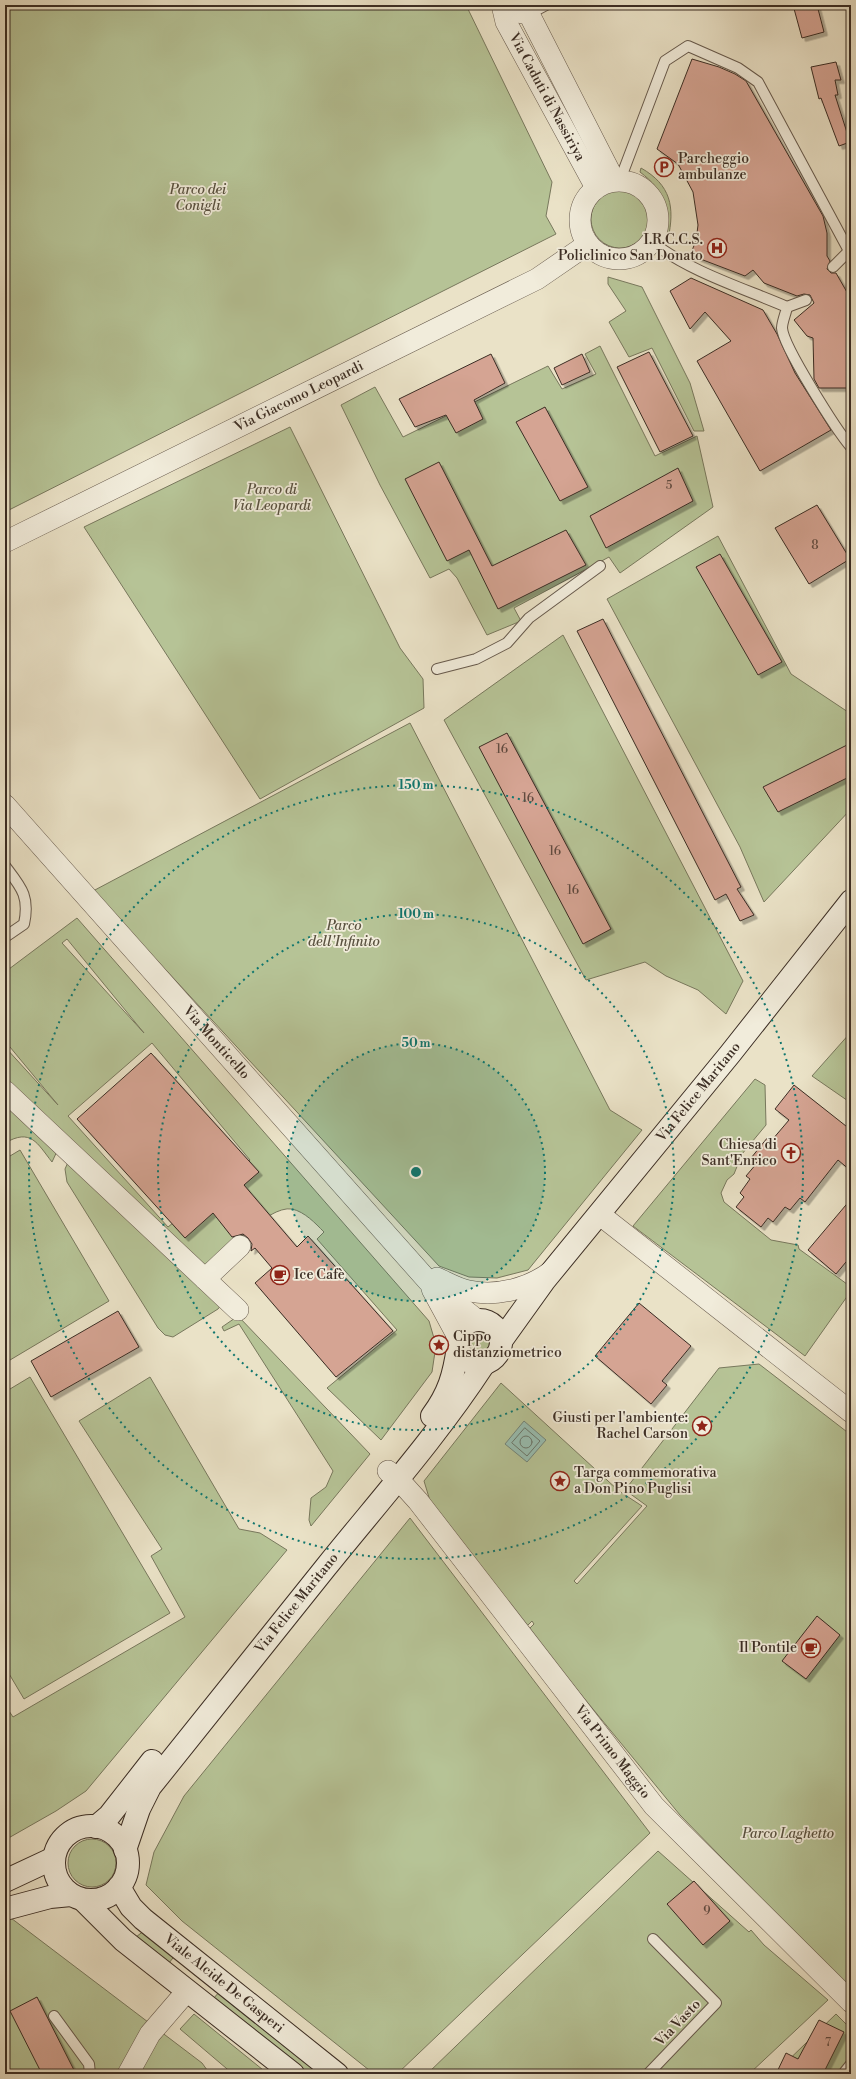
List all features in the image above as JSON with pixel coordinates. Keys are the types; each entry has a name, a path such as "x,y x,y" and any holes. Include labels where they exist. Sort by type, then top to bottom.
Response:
{"street":[{"path":"503,8 537,9 611,182"},
{"name":"Via Caduti di Nassiriya","path":"503,8 506,22 594,184 611,182"},
{"path":"611,182 638,185 647,192 654,201 659,219 657,231 652,242 638,254 620,259 602,255 588,244 582,232 580,213 589,195 611,182"},
{"name":"Via Giacomo Leopardi","path":"5,542 537,279 588,244"},
{"name":"Via Monticello","path":"5,805 428,1281 482,1321"},
{"name":"Via Felice Maritano","path":"501,1341 548,1276 730,1054 851,902"},
{"path":"5,1091 238,1310"},
{"path":"599,1214 851,1412"},
{"path":"390,1238 433,1276 469,1291 501,1292 519,1288 548,1276"},
{"path":"205,1278 240,1246"},
{"name":"Via Felice Maritano","path":"482,1321 510,1307 548,1276"},
{"name":"Via Monticello","path":"428,1281 458,1342"},
{"path":"482,1321 494,1326 499,1333 501,1341 497,1356 484,1364 472,1363 463,1357 458,1342 462,1329 469,1323 482,1321"},
{"name":"Via Felice Maritano","path":"125,1850 139,1809 150,1787 327,1566 394,1475 414,1441 447,1393 455,1367 458,1342"},
{"name":"Via Felice Maritano","path":"96,1827 109,1816 284,1594 394,1475 461,1399 484,1364"},
{"name":"Via Primo Maggio","path":"394,1475 654,1806 851,2002"},
{"path":"5,1909 50,1897 77,1897 95,1900 106,1897 119,1886 127,1868 125,1850 119,1839 108,1831 96,1827 81,1828 68,1834 59,1844 54,1858 55,1872 61,1885 77,1897"},
{"path":"5,1881 54,1858"},
{"name":"Viale Alcide De Gasperi","path":"119,1886 136,1912 337,2074"},
{"name":"Viale Alcide De Gasperi","path":"77,1897 123,1940 293,2074"},
{"path":"128,2074 150,2034 205,1968"}],"lane":[{"path":"611,182 665,61 688,46 738,68 758,82 850,254 833,267"},
{"path":"652,242 686,264 787,307 806,300"},
{"path":"787,307 782,328 794,358 839,433 851,447"},
{"path":"437,669 476,659 507,643 529,618 600,566"},
{"path":"5,866 22,890 27,908 24,924 5,937"},
{"name":"Via Vasto","path":"648,2074 716,2004 653,1939"},
{"path":"54,2016 89,2064 90,2074"},
{"path":"842,2074 851,2064"}],"green space":[{"name":"Parco dei Conigli","path":"5,5 466,5 552,182 546,216 556,234 5,512"},
{"path":"641,168 659,182 665,189 671,217 668,239 663,238 666,218 664,201 655,186 640,172"},
{"path":"620,190 636,195 644,203 649,219 644,235 636,243 620,248 604,243 596,235 591,219 596,203 604,195"},
{"path":"608,277 642,287 690,383 704,431 694,431 652,348 629,357 609,322 626,311 608,284"},
{"path":"600,346 655,456 697,436 713,507 620,573 609,557 514,608 521,621 487,635 457,578 449,569 430,578 380,485 341,405 375,387 403,437 548,366 562,389 596,374 585,354"},
{"name":"Parco di Via Leopardi","path":"290,427 400,648 423,679 424,708 260,799 84,527"},
{"path":"718,536 791,674 851,714 851,809 764,902 740,847 607,599"},
{"path":"563,635 743,981 726,1014 698,990 666,976 645,962 586,980 444,720"},
{"name":"Parco dell'Infinito","path":"410,723 610,1110 642,1130 528,1270 497,1278 469,1277 439,1266 93,891"},
{"path":"77,918 429,1321 436,1345 432,1372 381,1440 327,1388 397,1330 317,1239 324,1232 310,1218 297,1210 282,1210 270,1215 258,1223 204,1273 5,1085 5,1047 58,1105 5,1041 5,972","holes":["67,939 144,1033 62,943","152,1043 250,1160 168,1227 68,1116"]},
{"path":"851,1032 851,1103 812,1076"},
{"path":"755,1079 765,1085 766,1125 742,1154 734,1174 727,1180 721,1193 724,1202 771,1240 798,1245 799,1249 851,1287 851,1291 805,1356 633,1226"},
{"path":"5,1101 59,1147 52,1162 33,1140 27,1137 21,1137 5,1143"},
{"path":"20,1150 109,1301 5,1363 5,1159"},
{"path":"69,1160 222,1304 218,1309 173,1337 165,1335 158,1328 67,1182 65,1169"},
{"path":"238,1316 370,1454 311,1526 309,1520 311,1498 326,1487 333,1471 239,1324 224,1331 222,1327"},
{"path":"479,1332 488,1335 491,1344 488,1353 479,1356 470,1353 467,1344 470,1335"},
{"name":"Parco Laghetto","path":"759,1364 851,1435 851,1987 846,1985 680,1815 528,1630 534,1624 532,1621 526,1627 431,1504 424,1481 501,1383 619,1491 642,1506 574,1581 577,1584 647,1506 625,1490 719,1368"},
{"path":"30,1377 170,1613 24,1699 5,1667 5,1392"},
{"path":"150,1377 239,1529 260,1533 287,1550 86,1791 56,1811 5,1840 5,1705 13,1717 185,1617 151,1556 162,1549 79,1421"},
{"path":"410,1518 650,1833 397,2074 374,2074 182,1921 146,1885 154,1852 184,1796"},
{"path":"92,1839 101,1841 109,1846 114,1854 116,1863 114,1872 109,1880 101,1885 92,1887 83,1885 75,1880 70,1872 68,1863 70,1854 75,1846 83,1841"},
{"path":"658,1851 749,1932 751,1930 764,1945 828,2000 749,2074 427,2074"},
{"path":"7,1915 202,2063 210,2074 5,2074 5,1916"},
{"path":"145,1930 176,1954 169,1963 136,1937"},
{"path":"221,1990 324,2074 305,2074 212,2000"},
{"path":"194,2014 268,2074 233,2074 180,2029"},
{"path":"836,2014 851,2029 851,2074 774,2074"}],"water":[{"path":"524,1421 546,1440 527,1462 505,1444"}],"building":[{"path":"793,5 817,5 824,32 802,38"},
{"path":"692,59 719,67 746,81 823,216 827,233 827,256 830,261 827,269 831,273 836,273 848,294 849,331 851,331 851,388 819,388 814,379 813,338 807,336 794,320 814,303 810,295 804,294 797,296 764,283 753,270 745,276 690,255 696,241 698,225 693,192 678,164 657,149"},
{"path":"836,62 841,80 835,80 838,95 835,95 850,142 839,146 821,98 819,99 811,67"},
{"path":"691,278 763,310 777,334 795,373 831,430 760,471 697,361 731,341 705,312 690,329 670,291"},
{"path":"649,352 693,436 660,452 617,367"},
{"path":"491,354 505,383 474,400 483,419 456,433 446,415 415,427 399,399"},
{"path":"582,354 590,372 562,385 554,368"},
{"path":"545,407 588,487 560,501 516,422"},
{"path":"439,462 492,566 566,530 586,565 498,609 469,550 447,561 405,479"},
{"path":"678,468 693,501 606,548 590,516"},
{"path":"817,505 850,559 809,584 775,528"},
{"path":"720,554 782,662 758,675 696,567"},
{"path":"603,619 741,887 737,889 754,915 740,921 726,894 715,900 577,631"},
{"path":"507,733 611,929 583,944 479,747"},
{"path":"851,743 851,776 778,812 763,787"},
{"path":"151,1053 259,1172 244,1185 297,1247 308,1236 393,1331 336,1377 255,1283 272,1268 255,1248 251,1251 252,1244 248,1238 243,1234 232,1237 213,1213 185,1238 77,1119"},
{"name":"Chiesa di Sant'Enrico","path":"794,1085 851,1130 851,1171 838,1160 805,1202 800,1198 790,1210 785,1207 773,1222 768,1218 761,1227 736,1207 744,1197 740,1193 750,1179 746,1176 757,1163 751,1158 768,1137 772,1140 789,1120 775,1109"},
{"path":"851,1199 851,1256 836,1274 808,1250"},
{"path":"639,1303 691,1346 662,1381 667,1385 651,1404 595,1356"},
{"path":"118,1311 139,1347 51,1397 31,1361"},
{"name":"Il Pontile","path":"817,1616 840,1635 806,1679 782,1661"},
{"path":"694,1881 730,1921 703,1945 667,1904"},
{"path":"37,1997 76,2074 42,2074 10,2011"},
{"path":"819,2020 844,2032 824,2072 828,2074 776,2074 786,2053 798,2059"}],"place":[{"name":"Parcheggio ambulanze","path":"664,167"},
{"name":"I.R.C.C.S. Policlinico San Donato","path":"717,248"},
{"name":"Chiesa di Sant'Enrico","path":"791,1153"},
{"name":"Ice Cafè","path":"280,1275"},
{"name":"Cippo distanziometrico","path":"439,1345"},
{"name":"Giusti per l'ambiente: Rachel Carson","path":"702,1426"},
{"name":"Targa commemorativa a Don Pino Puglisi","path":"560,1481"},
{"name":"Il Pontile","path":"811,1648"}]}
